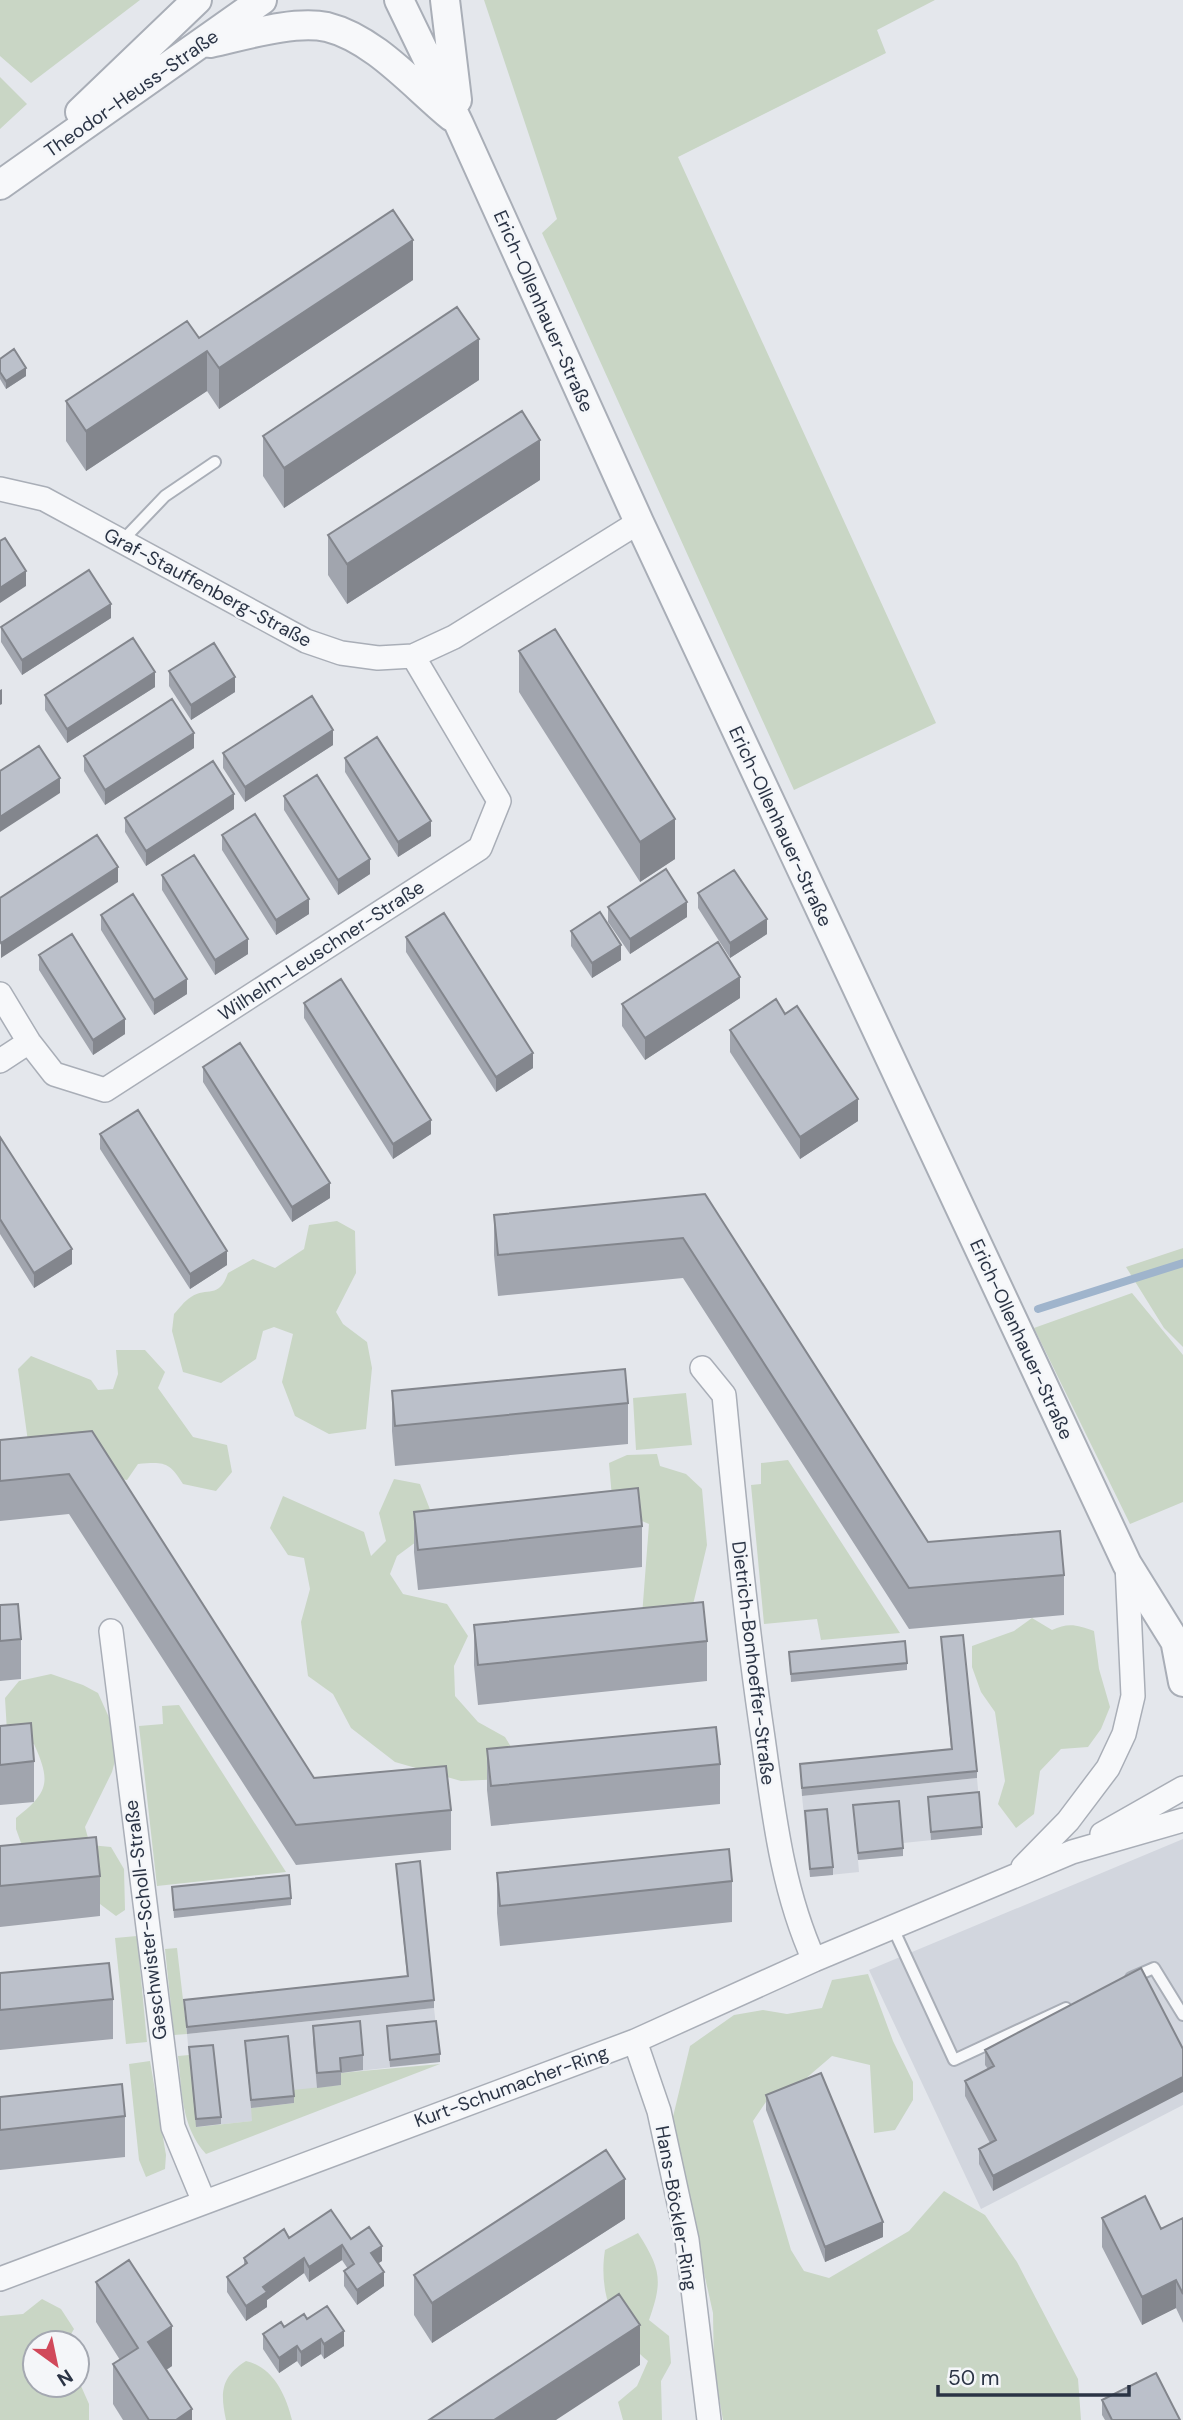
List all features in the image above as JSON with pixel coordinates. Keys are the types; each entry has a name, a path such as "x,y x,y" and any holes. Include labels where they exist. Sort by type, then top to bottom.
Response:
{"street":[{"path":"6,181 197,0"},
{"name":"Theodor-Heuss-Straße","path":"6,181 262,0"},
{"name":"Erich-Ollenhauer-Straße","path":"399,0 459,124 639,522 1127,1564 1179,1650 1183,1682"},
{"path":"445,0 459,124"},
{"path":"198,45 280,28 325,27 362,41 459,124"},
{"name":"Graf-Stauffenberg-Straße","path":"0,489 44,499 306,641 341,653 378,658 413,656 454,636 639,522"},
{"name":"Wilhelm-Leuschner-Straße","path":"0,994 29,1042 54,1074 104,1090 480,848 499,801 413,656"},
{"path":"0,1061 29,1042"},
{"name":"Dietrich-Bonhoeffer-Straße","path":"702,1368 724,1395 750,1650 780,1859 798,1924 814,1960"},
{"name":"Kurt-Schumacher-Ring","path":"1014,1876 1068,1821 1108,1768 1124,1734 1133,1696 1127,1564"},
{"name":"Geschwister-Scholl-Straße","path":"111,1631 173,2127 204,2202"},
{"name":"Kurt-Schumacher-Ring","path":"1072,1852 1183,1788"},
{"name":"Kurt-Schumacher-Ring","path":"0,2279 635,2040 892,1926 1072,1852 1183,1819"},
{"name":"Hans-Böckler-Ring","path":"635,2040 659,2111 687,2240 709,2420"}],"lane":[{"path":"122,541 165,496 215,462"},
{"path":"892,1926 954,2060 1079,2002"},
{"path":"1116,1985 1154,1968 1183,2015"}],"shaded area":[{"path":"977,1778 982,1835 903,1843 903,1856 858,1860 859,1872 810,1877 802,1796"},
{"path":"1183,1839 1183,2105 981,2209 869,1970"},
{"path":"434,2008 440,2062 340,2073 341,2085 294,2103 252,2108 253,2121 196,2127 187,2034"}],"green space":[{"path":"0,0 140,0 31,83 0,56"},
{"path":"484,0 935,0 877,30 886,53 678,157 936,723 794,790 542,233 557,219"},
{"path":"0,77 27,104 0,129"},
{"path":"337,1221 355,1231 356,1273 336,1312 343,1324 367,1342 372,1368 366,1429 329,1434 295,1416 282,1382 293,1334 274,1327 263,1331 256,1359 221,1383 183,1372 172,1331 174,1314 188,1299 197,1294 217,1290 228,1273 253,1259 275,1268 304,1249 309,1225"},
{"path":"1183,1248 1183,1347 1164,1328 1126,1267"},
{"path":"1132,1293 1183,1355 1183,1502 1130,1524 1034,1328"},
{"path":"116,1350 145,1350 165,1372 158,1388 193,1437 227,1445 232,1472 216,1491 183,1484 174,1471 160,1463 138,1464 127,1480 101,1477 29,1449 18,1369 31,1356 91,1380 98,1390 113,1389 118,1374"},
{"path":"686,1393 692,1445 636,1450 633,1398"},
{"path":"657,1454 660,1466 686,1474 702,1489 707,1545 688,1626 642,1616 649,1524 613,1509 609,1463 627,1455"},
{"path":"788,1460 900,1633 821,1640 817,1619 764,1624 751,1485 761,1484 761,1463"},
{"path":"394,1479 420,1484 431,1512 420,1539 397,1556 390,1574 403,1594 447,1604 468,1636 454,1666 455,1696 478,1722 505,1737 522,1765 504,1779 461,1781 395,1762 351,1728 333,1694 308,1676 301,1622 310,1589 304,1558 288,1555 270,1528 283,1496 364,1532 371,1556 386,1541 379,1513"},
{"path":"1032,1618 1052,1630 1073,1625 1094,1631 1099,1669 1110,1707 1101,1729 1088,1747 1061,1749 1040,1771 1034,1814 1016,1828 998,1804 1005,1781 995,1712 981,1692 972,1667 972,1646 1014,1631"},
{"path":"51,1674 98,1693 120,1742 112,1772 85,1827 90,1845 111,1847 124,1869 125,1910 116,1916 100,1904 94,1877 25,1854 16,1829 16,1818 41,1793 44,1777 34,1744 15,1744 7,1732 5,1698 19,1681"},
{"path":"179,1705 286,1872 157,1886 139,1726 163,1724 162,1706"},
{"path":"137,1936 147,2042 126,2044 115,1938"},
{"path":"177,1948 187,2034 174,2035 165,1949"},
{"path":"868,1974 893,2041 913,2082 913,2100 895,2130 874,2133 870,2065 832,2056 804,2080 770,2096 753,2121 791,2250 804,2271 829,2278 909,2231 944,2191 985,2215 1017,2262 1078,2379 1081,2420 723,2420 714,2370 713,2313 671,2125 690,2046 734,2015 763,2010 787,2014 822,2008 832,1980"},
{"path":"189,2055 197,2127 252,2121 251,2108 294,2103 293,2090 341,2085 340,2073 440,2064 206,2154 192,2132 184,2108 178,2056"},
{"path":"150,2061 166,2155 165,2169 146,2177 139,2160 129,2064"},
{"path":"638,2233 651,2256 657,2275 658,2285 649,2320 669,2336 671,2363 661,2381 662,2420 623,2420 618,2402 637,2386 648,2361 626,2338 611,2312 603,2266 605,2250"},
{"path":"42,2299 61,2309 74,2329 21,2329 21,2399 87,2399 89,2420 0,2420 0,2316 23,2314"},
{"path":"246,2361 264,2369 277,2383 292,2420 226,2420 224,2386 231,2373"}],"building":[{"path":"393,210 413,240 219,368 207,351 86,431 66,401 187,321 199,338"},
{"path":"457,307 479,339 284,468 263,436"},
{"path":"14,349 26,368 6,381 0,372 0,359"},
{"path":"522,411 540,440 347,564 328,535"},
{"path":"5,538 26,571 0,588 0,541"},
{"path":"89,570 111,604 22,660 1,627"},
{"path":"555,629 675,819 640,842 519,651"},
{"path":"133,638 155,672 67,729 45,695"},
{"path":"214,643 235,677 191,705 169,671"},
{"path":"312,696 333,730 245,787 223,753"},
{"path":"172,699 194,733 105,790 84,756"},
{"path":"377,737 431,821 398,842 345,758"},
{"path":"39,746 60,778 0,817 0,771"},
{"path":"213,761 234,794 146,851 125,818"},
{"path":"317,775 370,859 338,880 284,796"},
{"path":"255,814 309,899 276,920 222,835"},
{"path":"97,835 118,867 1,943 0,898"},
{"path":"194,855 248,939 215,960 162,875"},
{"path":"666,869 687,902 630,939 608,907"},
{"path":"734,870 767,919 730,943 698,893"},
{"path":"133,894 187,979 154,1000 101,915"},
{"path":"600,912 621,945 592,963 571,931"},
{"path":"444,913 533,1053 496,1077 406,937"},
{"path":"72,934 125,1019 93,1040 39,955"},
{"path":"718,942 740,977 645,1038 622,1004"},
{"path":"341,979 431,1120 393,1144 304,1003"},
{"path":"776,999 785,1014 797,1006 858,1099 800,1137 730,1030"},
{"path":"240,1043 330,1183 292,1207 203,1067"},
{"path":"138,1110 227,1251 190,1274 100,1134"},
{"path":"0,1137 72,1249 34,1273 0,1219"},
{"path":"705,1194 928,1542 1060,1531 1064,1575 909,1588 683,1238 498,1255 494,1215"},
{"path":"625,1369 628,1403 395,1426 392,1391"},
{"path":"92,1431 314,1778 446,1766 451,1810 296,1825 69,1474 0,1481 0,1440"},
{"path":"638,1488 642,1526 418,1550 414,1512"},
{"path":"703,1602 707,1641 478,1665 474,1625"},
{"path":"18,1604 21,1639 0,1641 0,1605"},
{"path":"963,1635 977,1771 802,1788 800,1764 952,1749 941,1637"},
{"path":"905,1641 907,1663 791,1674 789,1652"},
{"path":"31,1723 34,1761 0,1765 0,1726"},
{"path":"716,1727 720,1764 491,1786 487,1749"},
{"path":"979,1792 982,1827 931,1832 928,1797"},
{"path":"899,1801 903,1848 858,1853 853,1805"},
{"path":"827,1809 833,1867 810,1869 805,1811"},
{"path":"96,1837 100,1876 0,1886 0,1846"},
{"path":"729,1849 732,1881 500,1906 497,1873"},
{"path":"420,1861 434,2000 187,2027 184,2000 408,1976 396,1864"},
{"path":"289,1875 291,1898 174,1910 172,1887"},
{"path":"109,1963 113,1999 0,2010 0,1973"},
{"path":"1141,1968 1183,2049 1183,2077 993,2176 979,2149 996,2140 965,2081 994,2066 985,2050"},
{"path":"360,2021 363,2055 340,2058 341,2071 317,2073 313,2026"},
{"path":"436,2021 440,2054 390,2060 387,2026"},
{"path":"288,2036 294,2096 251,2100 245,2041"},
{"path":"213,2045 221,2117 196,2119 189,2047"},
{"path":"821,2073 883,2222 825,2247 766,2095"},
{"path":"122,2084 125,2116 0,2130 0,2097"},
{"path":"606,2150 625,2179 432,2303 414,2275"},
{"path":"1145,2196 1161,2229 1183,2218 1183,2294 1176,2280 1142,2297 1102,2218"},
{"path":"331,2210 351,2239 369,2227 382,2246 371,2253 384,2272 357,2290 344,2271 354,2264 342,2245 309,2267 304,2258 263,2287 267,2292 246,2306 227,2277 247,2263 244,2258 284,2229 289,2238"},
{"path":"129,2260 172,2326 148,2342 192,2409 176,2420 149,2420 113,2364 138,2348 96,2282"},
{"path":"619,2294 640,2325 494,2420 429,2420"},
{"path":"327,2306 344,2331 324,2344 321,2339 301,2352 297,2346 279,2358 263,2334 281,2322 284,2327 304,2314 307,2319"},
{"path":"1156,2373 1180,2420 1112,2420 1102,2400"}],"waterway":[{"path":"1038,1309 1183,1263"}]}
